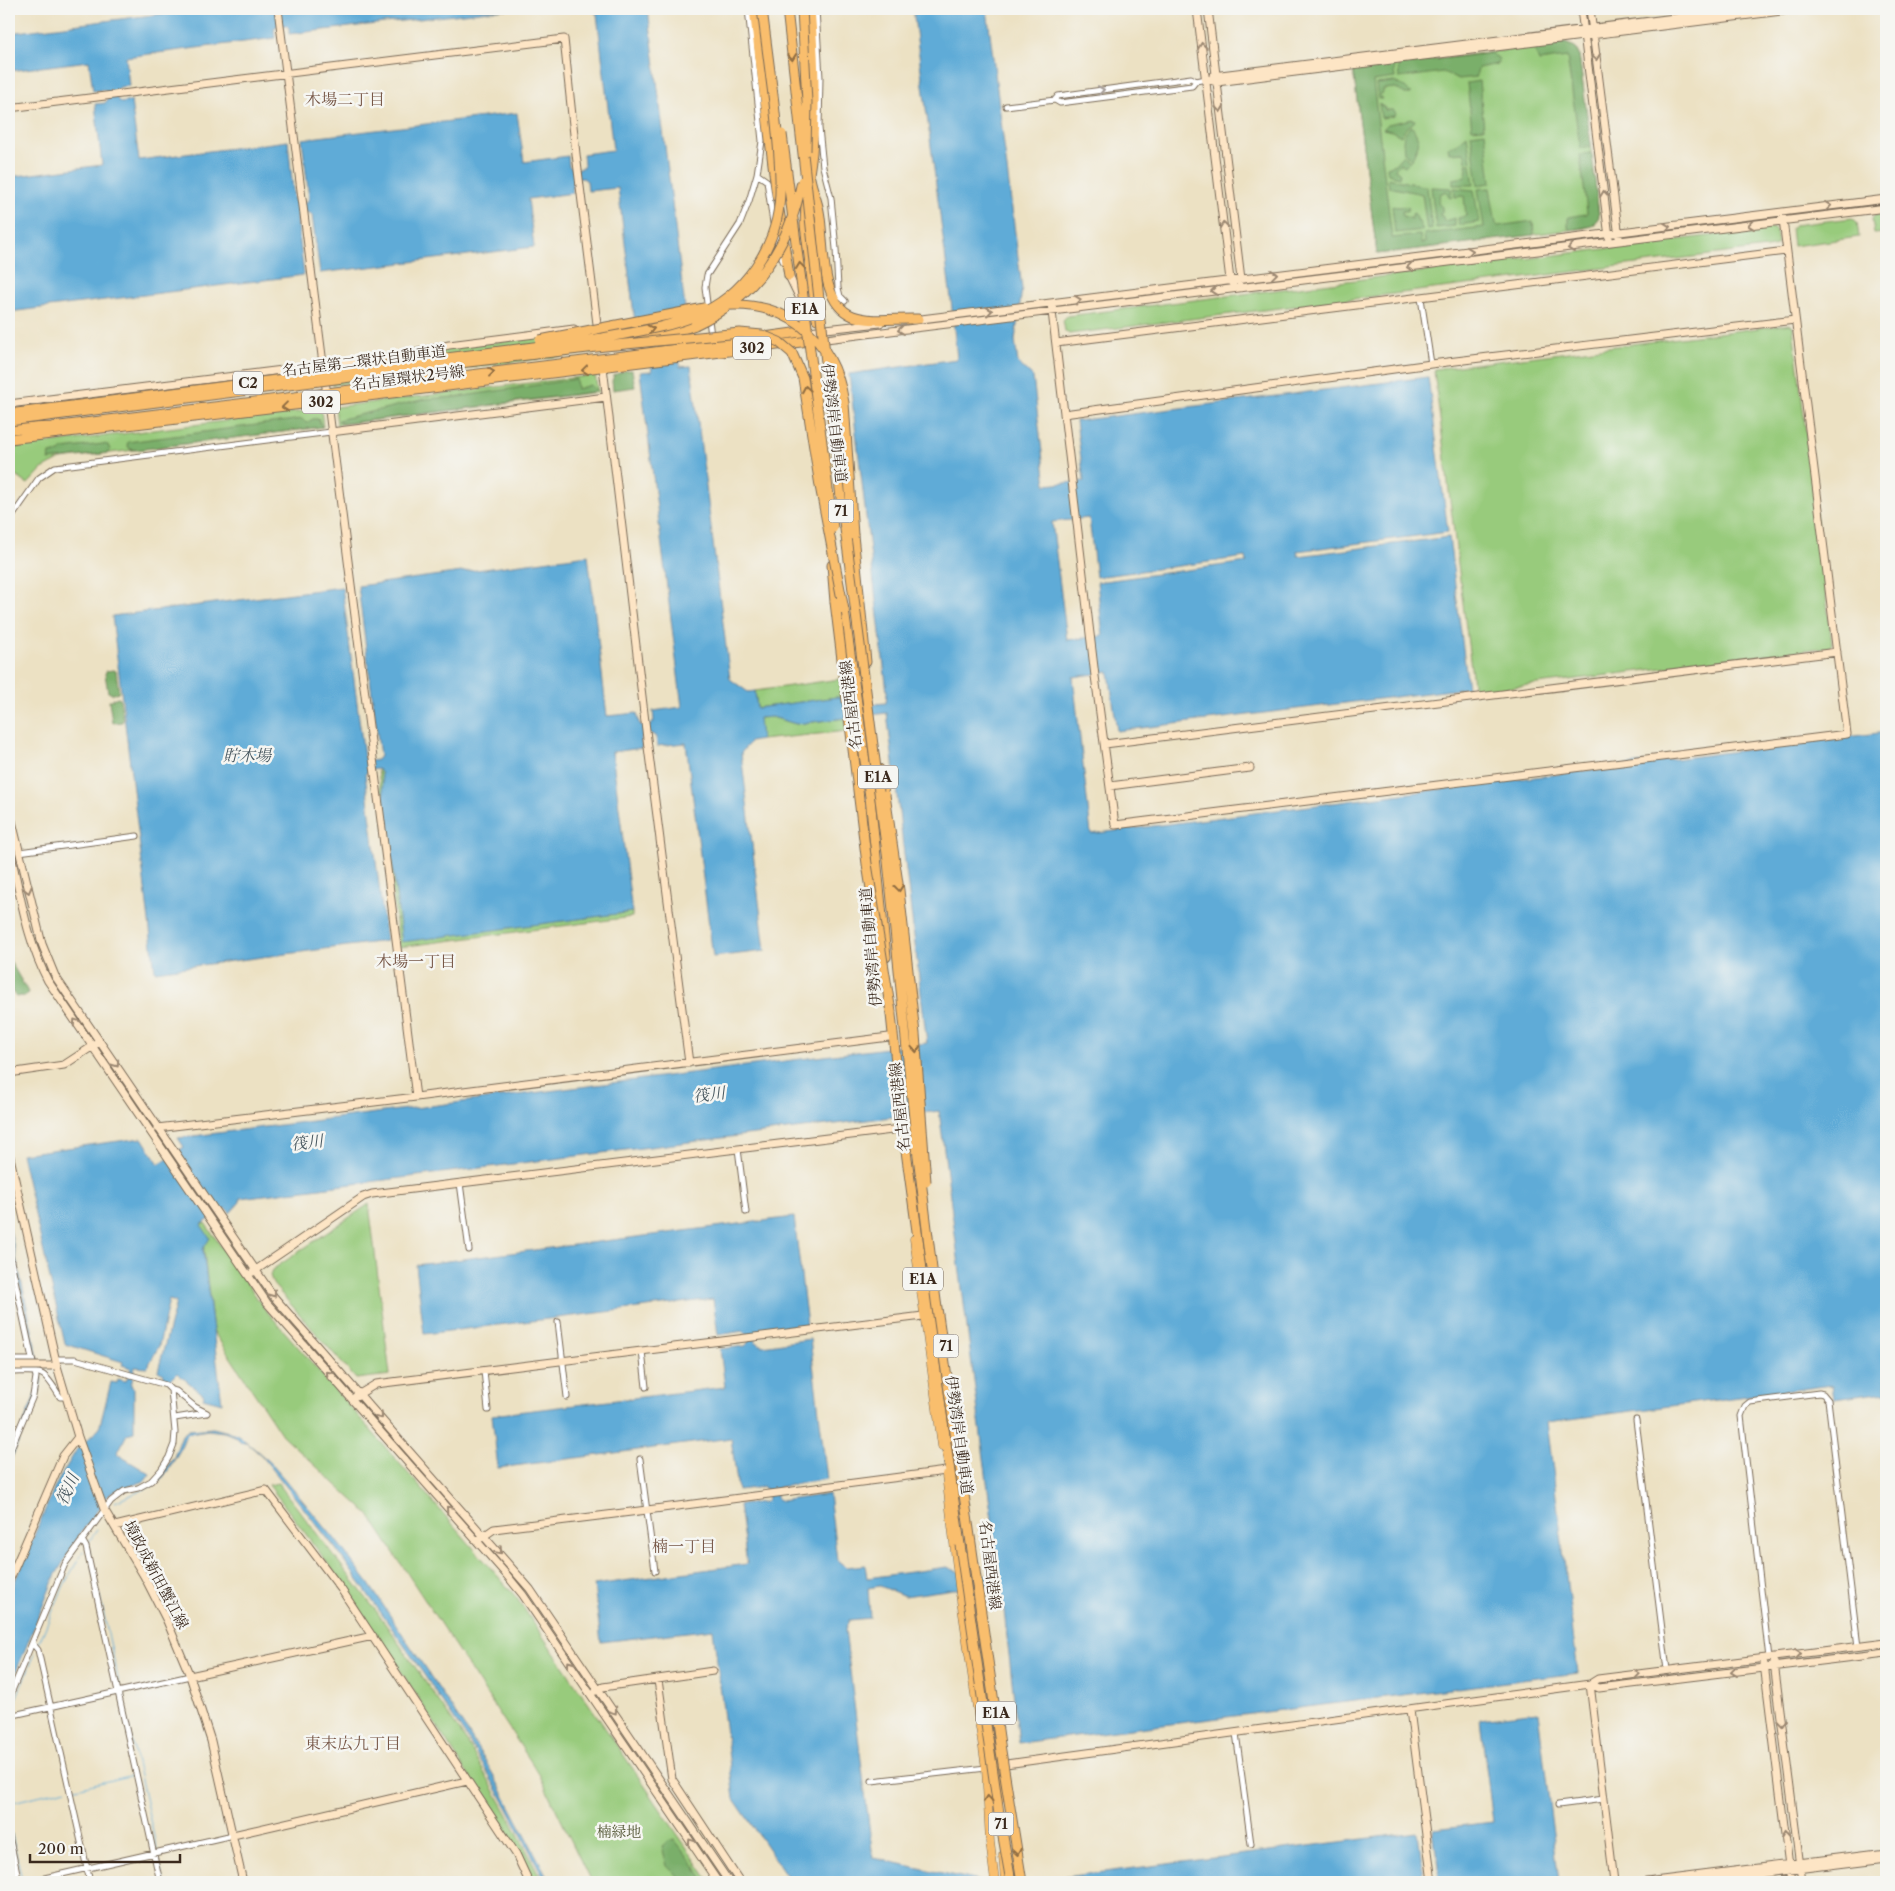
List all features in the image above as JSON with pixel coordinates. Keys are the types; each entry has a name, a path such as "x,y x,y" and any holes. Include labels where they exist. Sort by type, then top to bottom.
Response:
{"highway":[{"path":"754,9 777,197 789,276"},
{"path":"488,352 603,338 678,322 705,311 722,301 737,289 754,271 772,234 778,214 780,194 776,128 764,9"},
{"name":"伊勢湾岸自動車道","path":"764,9 870,797 903,1129 999,1814 1011,1882"},
{"name":"伊勢湾岸自動車道","path":"787,9 841,498 869,728 888,861 917,1148 936,1301 1007,1794 1022,1882"},
{"path":"605,346 675,332 707,319 720,312 746,292 774,257 787,233 796,208 805,163 807,102 802,9"},
{"path":"810,9 813,58 812,153 805,225 818,329"},
{"path":"809,173 820,213 827,281 837,305 846,312 859,317 918,319"},
{"path":"488,352 725,305 755,306 774,311 791,319 812,335 833,364 842,392 853,535 869,685 869,728 884,788 897,873 915,1034 926,1183 936,1265 936,1301"},
{"name":"名古屋環状2号線","path":"694,351 712,344 808,331"},
{"path":"605,346 751,333 772,338 792,353 806,387 818,478 844,610"},
{"name":"名古屋環状2号線","path":"9,439 694,351 809,341"},
{"name":"名古屋第二環状自動車道","path":"9,421 605,346"},
{"name":"名古屋第二環状自動車道","path":"9,414 488,352"},
{"name":"名古屋環状2号線","path":"9,430 327,397"},
{"path":"830,532 835,602 866,856 891,1012"}],"main road":[{"name":"名古屋西港線","path":"818,329 869,728 916,1127 981,1593 999,1765 1005,1882"},
{"name":"名古屋西港線","path":"809,341 900,1130 923,1316 946,1471 960,1594 986,1768 990,1842 996,1882"}],"street":[{"path":"278,9 416,1097"},
{"path":"712,344 705,287 707,275 740,224 749,202 757,174 763,134 748,9"},
{"path":"816,9 820,78 819,128 823,167 831,198 838,288 845,301"},
{"path":"1197,9 1230,280 1237,288"},
{"path":"1208,9 1241,278 1237,288"},
{"path":"1581,9 1610,243"},
{"path":"1590,9 1620,242"},
{"path":"1006,106 1055,100 1060,103 1192,86 1196,81 1206,79 1593,31 1746,9"},
{"path":"1703,14 1798,9"},
{"path":"9,108 564,39 580,192 689,1063"},
{"path":"757,174 767,181 774,236 789,276 804,306 809,341 1886,208"},
{"path":"808,331 1030,306 1241,278 1886,199"},
{"path":"1052,303 1114,825 1847,734 1782,212"},
{"path":"1056,343 1786,251"},
{"path":"1420,298 1431,364"},
{"path":"1064,414 1431,364 1795,320"},
{"path":"9,404 410,354 449,345 597,327"},
{"path":"9,521 39,478 55,467 606,397"},
{"path":"1104,744 1837,652"},
{"path":"1110,786 1250,768"},
{"path":"9,809 42,944 48,963 55,976 274,1297 485,1535 530,1589 729,1882"},
{"path":"19,852 137,836"},
{"path":"9,847 33,946 40,967 267,1303 523,1595 718,1882"},
{"path":"151,1132 889,1037"},
{"path":"9,1073 64,1065 100,1041"},
{"path":"248,1275 363,1197 372,1194 900,1130"},
{"path":"738,1149 746,1212"},
{"name":"境政成新田蟹江線","path":"9,1153 55,1364 79,1440 104,1509 144,1576 167,1620 190,1676 211,1741 243,1882"},
{"path":"460,1183 469,1250"},
{"path":"9,1252 31,1360 38,1372 51,1381 60,1397 66,1397"},
{"path":"352,1399 376,1384 923,1316"},
{"path":"558,1322 567,1397"},
{"path":"642,1351 646,1387"},
{"path":"9,1366 55,1364 75,1359 166,1385 171,1390 175,1418 174,1444 162,1470 151,1482 117,1495 104,1509 65,1564 9,1698"},
{"path":"9,1360 31,1360"},
{"path":"484,1371 488,1410"},
{"path":"9,1372 38,1372"},
{"path":"9,1452 32,1396 38,1372"},
{"path":"171,1390 176,1390 195,1408 207,1412 175,1418"},
{"path":"1791,1882 1765,1668 1769,1658 1741,1416 1750,1402 1819,1393 1823,1394 1828,1400 1858,1646"},
{"path":"1636,1420 1667,1670"},
{"path":"9,1581 64,1456 79,1440"},
{"path":"640,1459 655,1571"},
{"path":"477,1541 494,1528 763,1496 946,1471"},
{"path":"114,1526 266,1490 342,1589 516,1854 528,1882"},
{"path":"82,1540 86,1547 160,1882"},
{"path":"9,1716 372,1636"},
{"path":"32,1642 38,1650 90,1882"},
{"path":"872,1781 986,1768 1236,1732 1410,1710 1590,1684 1598,1679 1886,1643"},
{"path":"1590,1684 1599,1688 1886,1653"},
{"path":"1769,1658 1775,1666 1802,1882"},
{"path":"591,1694 603,1687 713,1671"},
{"path":"658,1680 672,1779 740,1882"},
{"path":"1590,1684 1614,1882"},
{"path":"1410,1710 1432,1882"},
{"path":"1236,1732 1251,1844"},
{"path":"28,1882 467,1781"},
{"path":"1558,1805 1604,1799"},
{"path":"9,1836 19,1882"},
{"path":"1800,1866 1886,1852"},
{"path":"1646,1882 1886,1858"},
{"path":"1693,1882 1789,1867"}],"green space":[{"path":"1565,43 1575,47 1579,55 1599,214 1595,224 1585,228 1377,254 1353,69"},
{"path":"1565,43 1575,47 1579,55 1591,145 1588,147 1581,148 1580,146 1567,57 1539,61 1531,47"},
{"path":"1491,53 1499,59 1498,64 1478,68 1476,77 1459,79 1443,72 1399,78 1398,64"},
{"path":"1393,64 1395,78 1373,81 1392,238 1420,235 1421,243 1425,243 1424,234 1484,227 1478,189 1490,188 1496,224 1498,226 1533,221 1534,235 1377,254 1353,69"},
{"path":"1479,81 1484,128 1472,129 1467,83"},
{"path":"1394,82 1405,87 1410,94 1405,94 1396,88 1383,89 1383,93 1379,95 1382,99 1378,99 1376,84"},
{"path":"1379,104 1385,110 1393,110 1396,113 1394,116 1381,118"},
{"path":"1415,120 1414,122 1404,130 1401,136 1383,129 1388,124"},
{"path":"1412,126 1417,137 1418,146 1412,160 1404,152 1403,141 1404,134"},
{"path":"1485,132 1491,182 1478,185 1471,134"},
{"path":"1467,135 1471,161 1466,162 1463,152 1449,153 1448,147 1455,145"},
{"path":"1592,154 1599,217 1592,226 1571,230 1568,228 1568,217 1586,214 1587,212 1580,155"},
{"path":"1403,155 1410,161 1405,166 1400,163 1395,169 1400,173 1399,177 1388,174 1387,167 1395,164"},
{"path":"1466,164 1471,164 1474,185 1453,185 1453,179 1465,177"},
{"path":"1388,178 1427,187 1432,229 1427,230 1422,194 1389,187"},
{"path":"1431,187 1451,188 1452,197 1450,198 1446,191 1440,194 1438,203 1442,207 1440,215 1444,221 1455,218 1455,226 1436,228"},
{"path":"1454,188 1474,190 1479,222 1459,225 1458,218 1466,216 1464,196 1455,197"},
{"path":"1392,205 1409,208 1407,211 1402,211 1403,216 1412,219 1412,214 1414,213 1423,230 1395,233"},
{"path":"1886,214 1886,233 1874,234 1872,219 1875,215"},
{"path":"1852,218 1857,222 1859,237 1793,246 1791,228 1794,225"},
{"path":"1772,228 1776,231 1778,244 1774,247 1069,334 1065,331 1063,320 1067,316"},
{"path":"1790,324 1793,327 1832,644 1829,647 1474,692 1435,369"},
{"path":"587,332 591,335 592,352 333,385 331,370 334,367 453,347"},
{"path":"626,370 632,370 635,387 613,390 612,381 614,375"},
{"path":"595,375 598,392 337,425 335,407"},
{"path":"576,379 577,389 590,385 596,389 594,392 349,423 340,423 338,420 425,399 457,397"},
{"path":"321,409 323,427 61,459 42,469 28,484 14,475 9,477 9,448"},
{"path":"302,419 306,423 313,419 318,419 322,427 136,450 130,449 127,445 128,442"},
{"path":"108,445 110,450 108,453 49,460 50,454 60,452 63,449"},
{"path":"106,671 116,671 119,692 112,694 108,692 105,674"},
{"path":"840,679 843,698 837,697 757,708 755,691"},
{"path":"117,697 120,699 123,720 122,722 114,723 112,722 109,701"},
{"path":"772,717 796,724 845,718 847,731 761,740 758,718"},
{"path":"378,769 381,772 402,941 632,912 632,917 399,947"},
{"path":"9,959 28,992 25,997 16,997 9,987"},
{"path":"369,1204 390,1375 356,1379 273,1284 270,1275 272,1270"},
{"name":"楠緑地","path":"205,1223 264,1308 516,1597 710,1882 591,1882 539,1774 369,1515 282,1435 213,1331 201,1225"},
{"path":"278,1483 377,1612 467,1742 543,1882 532,1882 520,1854 347,1589 269,1485"},
{"path":"674,1839 695,1866 704,1882 679,1882 678,1877 667,1866 662,1846"}],"water":[{"path":"200,9 271,9 274,11 285,9 506,9 289,34 289,28 286,25 276,26 274,29 275,38 126,57 129,86 120,87 116,92 117,99 121,103 131,101 139,160 288,141 294,200 298,203 307,202 309,198 302,139 517,113 524,162 568,156 569,166 573,169 582,168 584,165 583,154 613,150 597,14 590,9 648,9 689,340 677,341 680,367 691,366 730,679 748,692 755,691 757,708 837,697 875,704 886,703 887,692 849,374 957,359 951,299 913,9 987,9 1022,289 1015,340 1018,363 1033,377 1046,485 1084,481 1076,421 1428,377 1448,532 1297,551 1298,556 1449,537 1468,688 1117,731 1109,672 1073,677 1091,834 1886,732 1886,1392 1834,1399 1832,1385 1547,1422 1578,1673 1019,1743 1001,1584 982,1588 953,1589 905,1596 880,1586 868,1588 870,1618 849,1620 845,1630 873,1858 984,1882 791,1882 734,1799 713,1629 601,1642 594,1585 747,1564 739,1505 765,1502 768,1499 767,1490 763,1487 738,1490 731,1438 498,1468 492,1415 725,1387 720,1349 745,1346 748,1343 747,1334 743,1331 718,1335 713,1299 424,1334 416,1265 794,1217 807,1325 760,1331 755,1336 755,1341 762,1346 810,1339 827,1479 779,1487 776,1490 776,1498 781,1501 829,1494 837,1560 846,1567 865,1565 867,1578 947,1567 973,1574 999,1574 939,1111 240,1198 240,1202 230,1213 226,1208 201,1225 210,1238 203,1249 222,1403 203,1398 204,1395 177,1373 169,1381 163,1379 164,1374 158,1371 176,1302 169,1300 159,1346 147,1368 135,1367 131,1386 134,1388 134,1432 127,1434 117,1454 150,1474 145,1481 113,1492 107,1497 79,1536 55,1576 9,1689 9,1595 55,1486 77,1449 99,1429 111,1382 117,1383 118,1379 126,1381 131,1368 122,1365 123,1362 65,1344 21,1154 142,1138 159,1164 184,1147 178,1138 927,1043 887,713 796,724 772,717 759,718 761,740 750,742 741,753 765,951 713,957 686,743 657,746 656,737 652,734 644,735 641,738 642,748 612,752 632,912 402,942 381,772 378,769 370,770 365,774 386,941 155,971 112,616 342,587 364,757 369,761 377,760 380,756 358,586 588,555 607,716 637,713 639,723 643,726 651,725 654,721 653,711 682,707 640,372 652,371 648,345 638,346 618,188 588,191 587,181 583,178 574,179 572,183 573,193 528,199 534,247 320,273 312,215 308,212 300,214 297,218 304,275 9,312 9,177 102,165 95,104 105,103 108,99 107,92 103,90 93,91 89,61 9,71 9,33","holes":["1089,518 1096,577 1246,557 1247,562 1097,582 1103,636 1067,640 1052,522"]},
{"path":"9,1225 42,1376 40,1390 9,1465 9,1459 39,1380 9,1238"},
{"path":"213,1428 237,1434 270,1462 335,1539 369,1584 469,1734 494,1776 550,1882 546,1882 507,1807 469,1741 336,1549 262,1456 246,1442 241,1442 235,1436 224,1432 208,1430 189,1433 185,1437 169,1469 161,1480 154,1485 174,1457 182,1435 189,1430"},
{"path":"1538,1712 1559,1882 1041,1882 1041,1880 1418,1832 1423,1876 1427,1880 1435,1879 1439,1874 1433,1829 1493,1822 1480,1719"}],"waterway":[{"path":"115,1502 154,1485"},
{"path":"97,1530 88,1543 120,1688"},
{"path":"38,1645 64,1585 83,1551"},
{"path":"10,1713 36,1651"},
{"path":"121,1693 157,1850"},
{"path":"72,1789 134,1775"},
{"path":"9,1803 66,1789"},
{"path":"9,1822 22,1880 25,1880"},
{"path":"157,1855 164,1882"}],"district":[{"name":"木場二丁目","path":"345,99"},
{"name":"木場一丁目","path":"416,961"},
{"name":"楠一丁目","path":"684,1546"},
{"name":"東末広九丁目","path":"353,1743"}],"water label":[{"name":"貯木場","path":"247,755"},
{"name":"筏川","path":"709,1094"},
{"name":"筏川","path":"307,1142"},
{"name":"筏川","path":"67,1489"}]}
